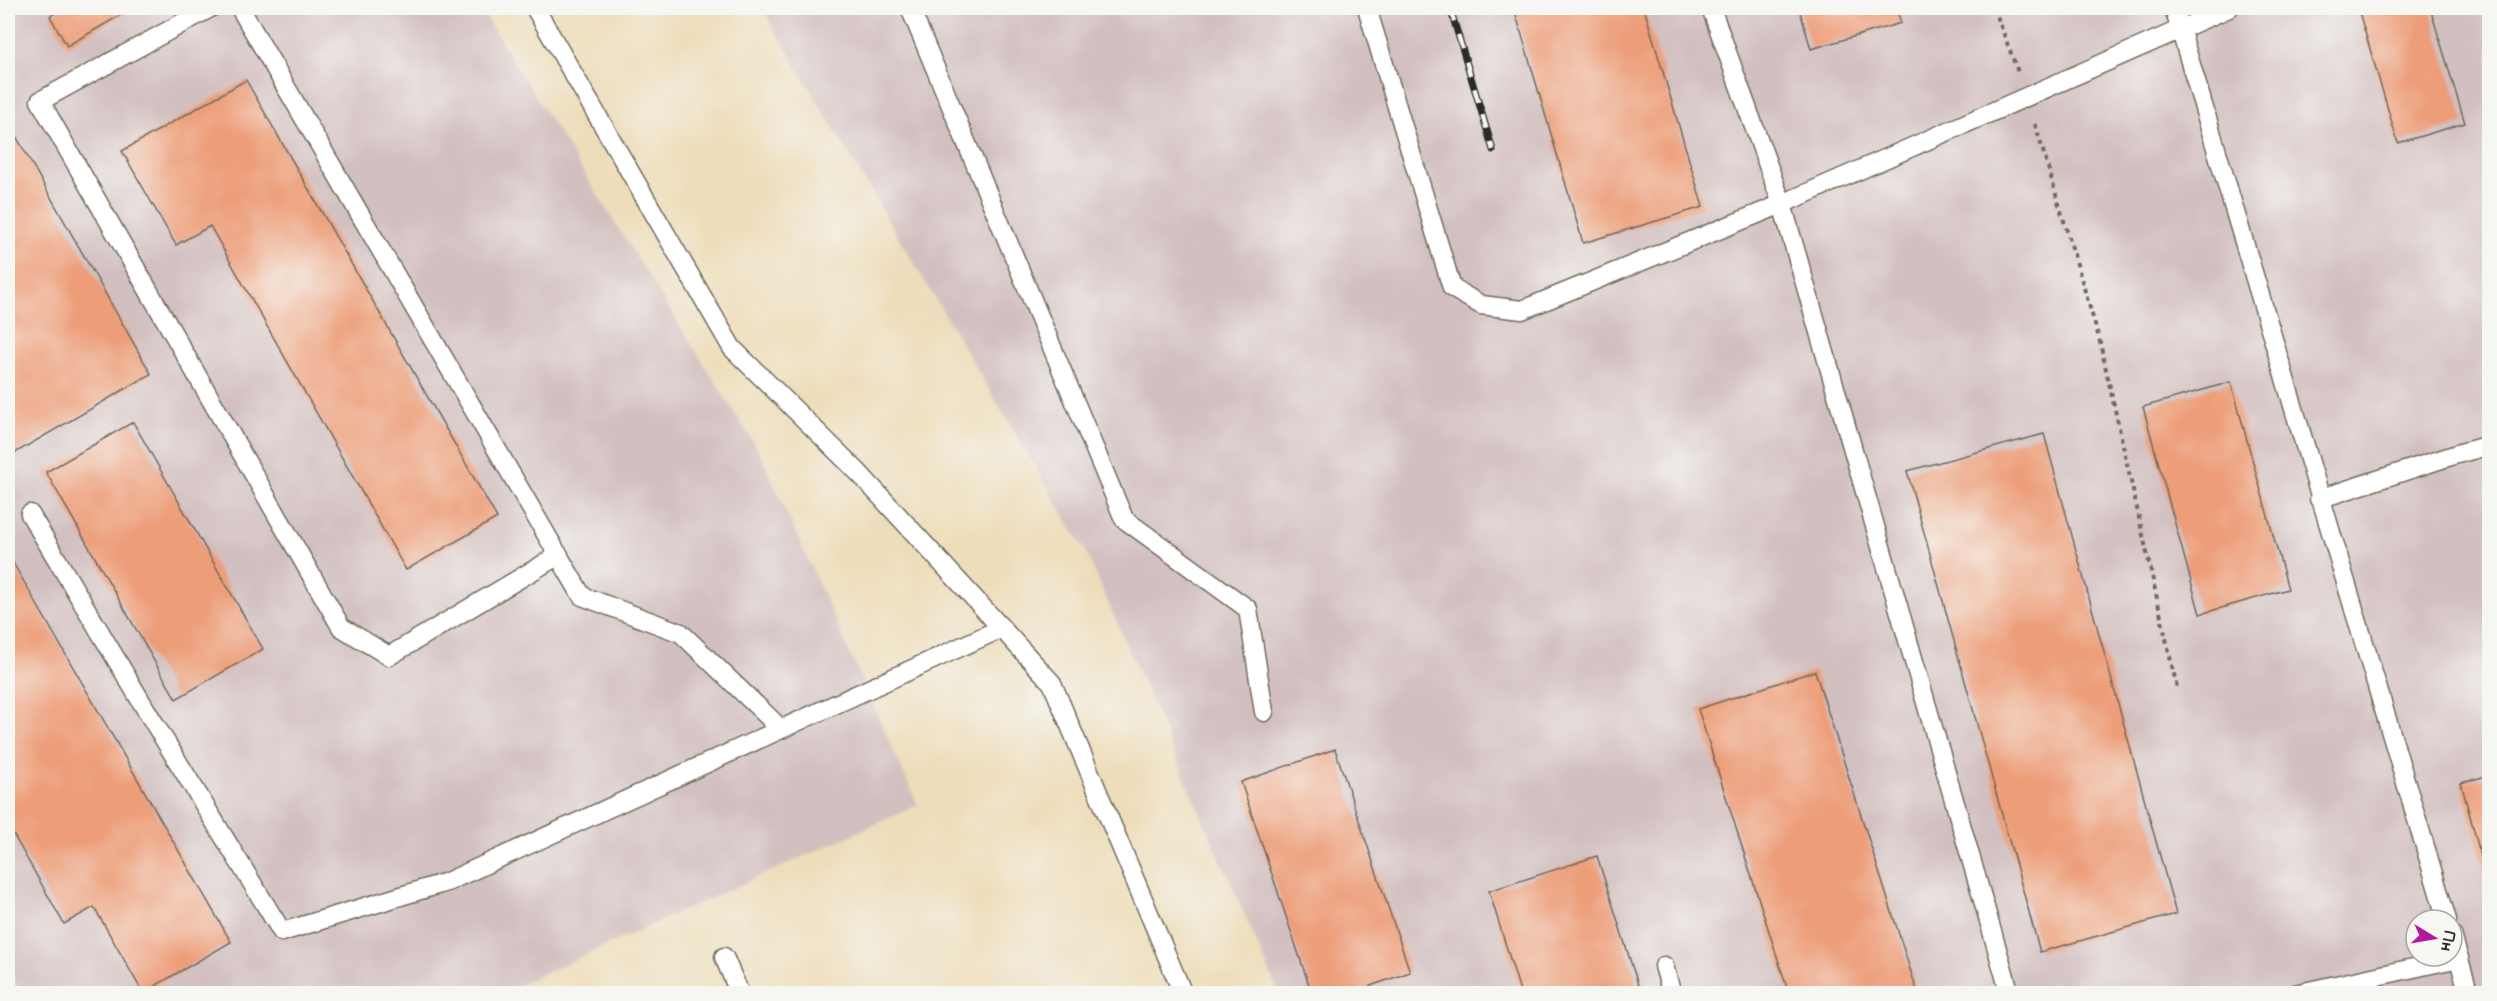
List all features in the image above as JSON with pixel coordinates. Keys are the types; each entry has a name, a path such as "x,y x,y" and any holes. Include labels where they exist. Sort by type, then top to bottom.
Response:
{"lane":[{"path":"210,8 40,101 341,627 389,656 559,555"},
{"path":"240,8 582,596 681,633 781,729"},
{"path":"535,8 732,348 859,473 1052,683 1183,993"},
{"path":"910,8 1124,519 1248,609 1263,712"},
{"path":"1366,8 1452,288 1481,305 1522,310 1782,204 2229,8"},
{"path":"1711,8 1782,204 2010,993"},
{"path":"2174,8 2195,85 2443,908"},
{"path":"2319,499 2490,445"},
{"path":"30,514 282,932 447,882 1002,628"},
{"path":"724,957 740,993"},
{"path":"1664,966 1672,993"},
{"path":"2295,993 2412,968"},
{"path":"2462,968 2469,993"}],"path":[{"path":"1994,8 2026,96 2099,338 2177,688"}],"shaded area":[{"path":"8,8 480,8 760,453 918,805 500,993 20,993 8,966"},
{"path":"762,8 2489,8 2489,993 1273,993 1277,989 1086,552"}],"building":[{"path":"64,8 133,8 67,46 50,16"},
{"path":"1514,8 1644,8 1703,207 1583,243"},
{"path":"1799,8 1896,8 1901,23 1811,49"},
{"path":"2374,8 2430,8 2465,123 2398,143 2359,12"},
{"path":"246,80 497,518 406,570 210,226 176,245 122,151"},
{"path":"8,122 151,374 8,457"},
{"path":"2231,382 2288,589 2200,614 2143,407"},
{"path":"133,422 263,649 176,699 46,472"},
{"path":"2044,434 2176,914 2040,952 1907,471"},
{"path":"8,554 231,942 143,993 94,907 64,924 8,825"},
{"path":"1815,671 1917,991 1908,994 1789,994 1698,709"},
{"path":"1335,749 1410,972 1348,994 1312,994 1241,782"},
{"path":"2490,775 2490,886 2489,886 2461,783"},
{"path":"1597,856 1641,994 1521,994 1489,891"}],"railway":[{"path":"1450,8 1493,150"}]}
